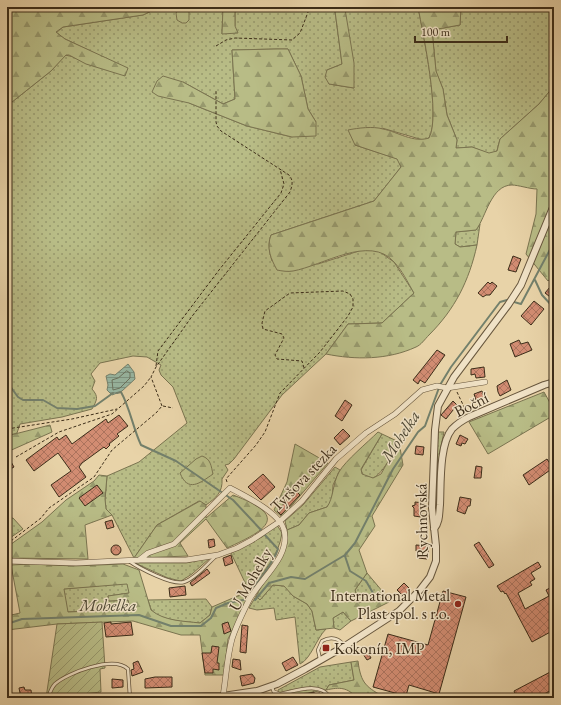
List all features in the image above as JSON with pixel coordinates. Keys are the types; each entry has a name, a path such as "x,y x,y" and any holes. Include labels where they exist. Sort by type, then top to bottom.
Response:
{"street":[{"name":"Rychnovská","path":"103,698 223,696 273,689 345,646 399,611 428,581 436,561 432,508 436,418 440,402 445,388 514,297 521,285 554,205"},
{"name":"Tyršova stezka","path":"7,561 76,563 139,560 186,560 218,555 252,540 279,522 302,502 336,459 366,433 395,414 422,390 437,386 445,388 485,382"},
{"name":"Boční","path":"434,529 439,518 443,452 446,439 458,423 469,416 554,382"},
{"path":"139,560 148,553 174,544 230,488 260,504 279,522"},
{"name":"U Mohelky","path":"223,696 232,639 250,598 276,563 283,548 285,533 279,522"}],"lane":[{"path":"128,561 155,575 180,583 187,581 218,555"},
{"path":"321,660 318,650 322,641 329,638 335,639 345,646"},
{"path":"48,698 55,685 76,673 94,665 116,664 128,668 130,698"},
{"path":"273,689 280,694 316,688 326,692 330,698"},
{"path":"273,689 276,698"}],"path":[{"path":"216,46 226,40 236,38 292,40 300,33 310,7"},
{"path":"16,458 59,432 106,417 144,386 224,273 290,192 292,178 221,131 217,126 216,92"},
{"path":"156,367 156,357 161,347 219,270 281,193 284,184 279,169"},
{"path":"230,488 226,479 256,445 265,432 280,393 320,352 348,316 353,307 353,299 350,294 343,291 290,293 265,311 262,323 263,329 282,334 284,338 283,343 275,355 277,359 302,361 304,368"},
{"path":"151,377 162,406"},
{"path":"455,387 469,416"},
{"path":"162,406 173,408"},
{"path":"7,544 41,518 49,508 94,477 112,450 156,414 162,406"},
{"path":"7,429 72,419 118,408"}],"green space":[{"path":"7,7 160,7 143,15 63,27 56,32 65,39 128,68 125,76 86,64 69,55 66,55 51,71 7,106"},
{"path":"160,7 223,7 222,34 235,26 235,7 418,7 430,74 433,112 432,127 429,138 423,140 382,128 355,145 398,159 401,167 374,201 271,235 269,241 272,261 318,264 362,250 377,250 394,262 414,293 382,323 348,324 326,354 282,395 234,459 229,464 225,465 228,470 222,479 220,491 216,497 206,505 199,501 157,525 134,558 112,515 106,509 105,500 107,476 139,462 187,423 173,387 161,375 159,370 161,365 147,357 133,356 100,363 91,374 95,381 92,389 96,394 95,403 92,409 62,417 20,424 17,433 7,436 7,106 51,71 65,55 128,69 65,39 56,33 63,27 143,15","holes":["335,11 354,88 329,84 327,70 342,64","288,49 301,76 308,109 316,122 292,137 247,126 189,103 183,82 223,104 235,99 232,50"]},
{"path":"184,7 189,12 189,20 186,23 182,23 177,20 176,13 179,8"},
{"path":"223,7 235,7 235,26 238,33 222,34"},
{"path":"418,7 461,7 460,25 432,30 436,71 443,89 447,115 457,140 456,148 472,147 489,153 497,151 500,139 539,104 554,86 554,275 548,281 526,254 536,214 537,189 515,185 505,186 494,196 476,230 456,232 455,244 460,247 477,245 470,271 454,305 421,343 416,347 383,357 360,358 326,354 348,324 382,323 414,293 394,262 384,254 372,251 359,251 345,254 305,268 291,271 277,270 269,249 271,235 374,201 401,167 397,159 355,145 348,130 379,128 411,138 429,138 432,127 432,94 427,55"},
{"path":"461,7 554,7 554,86 539,104 500,139 497,151 489,154 472,147 456,148 457,140 447,115 443,89 436,72 432,30 460,25"},
{"path":"345,9 354,63 354,88 329,84 325,77 327,70 342,64 335,11"},
{"path":"288,49 301,76 308,109 316,122 316,136 292,137 247,126 189,103 158,96 152,92 157,81 163,76 183,82 223,104 235,99 232,50"},
{"path":"480,224 477,245 460,247 455,244 456,232 476,230"},
{"path":"544,392 554,410 554,415 488,454 469,422"},
{"path":"50,425 52,432 7,452 7,436"},
{"path":"378,432 382,434 361,469 362,474 373,478 381,474 399,442 403,465 372,516 375,526 359,550 367,573 355,590 359,603 383,592 389,602 351,621 343,612 333,618 334,628 316,630 312,611 307,604 293,596 284,586 273,585 260,600 256,596 281,558 286,541 287,530 299,525 309,513 327,507 339,472 351,457"},
{"path":"438,432 444,432 440,451 437,510 435,510"},
{"path":"382,434 399,442 382,470 377,476 371,479 366,477 361,470"},
{"path":"295,444 328,463 282,517 274,510 287,482"},
{"path":"202,456 209,461 213,474 199,483 187,483 180,473 196,459"},
{"path":"335,467 340,470 333,485 332,500 327,507 309,513 299,525 287,530 285,521 303,505"},
{"path":"99,475 107,476 105,499 106,509 112,515 85,525 88,559 7,558 7,547 42,522 66,500 94,481"},
{"path":"233,495 262,509 267,516 267,522 254,535 227,548 206,519 180,543 188,556 134,558 157,525 200,501 206,505 206,518"},
{"path":"13,518 23,529 7,540 7,519"},
{"path":"277,525 282,533 278,549 270,564 249,591 231,553 262,537"},
{"path":"210,558 192,574 181,581 168,578 135,563 186,563"},
{"path":"30,564 74,566 123,564 139,570 151,610 156,614 174,620 187,622 200,623 210,615 212,607 249,591 246,604 228,639 224,675 205,675 200,635 181,635 133,621 57,624 7,630 7,616 20,613 11,565","holes":["127,584 129,593 108,596 109,601 128,600 130,609 68,612 64,589"]},
{"path":"367,573 383,592 359,603 355,590"},
{"path":"127,583 130,593 108,596 109,601 128,600 130,609 67,612 63,589"},
{"path":"273,585 285,586 293,596 307,604 312,611 316,630 326,629 307,658 300,664 295,617 276,620 274,608 257,610 249,608 256,596 260,600"},
{"path":"206,599 212,607 210,615 200,623 173,620 160,616 154,613 151,609 148,600"},
{"path":"343,612 351,621 340,630 334,628 333,618"},
{"path":"102,622 105,668 100,669 101,692 46,698 57,624"},
{"path":"358,661 363,680 369,688 386,698 357,698 350,692 343,689 335,688 326,690 329,685 354,680 351,662"},
{"path":"351,662 354,680 329,685 326,690 300,694 300,698 279,698 278,690 320,667"}],"water":[{"path":"128,364 134,372 135,379 122,391 112,395 107,390 108,385 106,376 110,374 115,375"}],"building":[{"path":"513,256 521,259 516,272 508,270"},
{"path":"488,282 490,284 492,282 497,286 490,295 483,297 478,293"},
{"path":"550,287 554,290 554,300 545,293"},
{"path":"534,301 544,309 531,325 521,316"},
{"path":"519,340 521,344 528,342 532,350 515,357 510,344"},
{"path":"437,350 445,355 425,383 420,380 418,384 413,380"},
{"path":"484,367 485,377 476,378 475,374 471,375 471,369"},
{"path":"507,380 511,390 500,396 497,386"},
{"path":"482,391 484,397 476,400 474,394"},
{"path":"345,400 352,405 342,421 335,416"},
{"path":"453,401 457,405 446,419 441,415"},
{"path":"119,415 128,426 117,434 119,436 109,444 110,445 106,449 104,447 82,463 79,467 86,477 59,497 51,485 71,471 58,453 34,471 26,460 57,437 59,440 66,435 72,444 106,419 108,423"},
{"path":"343,429 350,436 340,445 334,438"},
{"path":"460,435 468,439 465,444 462,443 461,446 456,444"},
{"path":"416,446 424,447 423,455 415,454"},
{"path":"7,455 14,467 7,471"},
{"path":"547,459 553,468 529,485 523,475"},
{"path":"476,466 482,467 481,478 474,478"},
{"path":"263,474 275,487 261,500 248,487"},
{"path":"97,485 103,493 85,506 79,498"},
{"path":"296,491 300,495 281,515 277,511"},
{"path":"460,497 471,499 470,506 468,506 465,514 457,511"},
{"path":"415,502 424,503 421,517 414,516 414,508 412,506 415,505"},
{"path":"112,520 114,527 107,529 105,522"},
{"path":"214,539 215,546 209,548 208,540"},
{"path":"479,542 494,565 489,568 474,545"},
{"path":"114,545 118,545 120,546 120,554 114,555 111,552 111,548"},
{"path":"416,545 429,546 427,559 418,558 419,551 416,551"},
{"path":"231,555 233,563 225,566 223,558"},
{"path":"538,562 541,567 531,573 535,579 530,582 532,585 518,593 525,609 549,596 546,590 554,586 554,630 532,642 506,593 505,594 503,591 501,592 497,586"},
{"path":"207,569 210,573 192,586 190,583"},
{"path":"404,583 411,590 403,596 397,590"},
{"path":"185,586 186,595 170,597 169,588"},
{"path":"443,591 466,597 439,694 409,685 406,696 373,687 388,634 428,645"},
{"path":"111,622 111,624 131,622 133,635 106,637 104,623"},
{"path":"228,622 231,631 224,634 222,624"},
{"path":"242,625 248,626 246,653 240,652"},
{"path":"212,646 219,647 217,663 219,663 219,670 213,669 213,673 205,673 202,653 211,653"},
{"path":"367,651 371,658 367,660 363,654"},
{"path":"293,657 298,665 286,671 282,663"},
{"path":"233,659 240,660 241,670 232,667"},
{"path":"138,661 143,672 132,676 131,670 134,669 133,663"},
{"path":"554,670 554,689 536,698 517,698 514,691"},
{"path":"252,674 255,678 254,683 242,686 240,676"},
{"path":"155,677 172,677 172,687 145,688 145,679"},
{"path":"112,679 123,680 123,687 112,688"},
{"path":"24,687 25,690 31,690 32,698 21,698 19,688"},
{"path":"314,692 314,694 320,693 321,698 298,698 298,696"}],"waterway":[{"name":"Mohelka","path":"255,600 269,583 291,577 305,579 345,555 355,543 393,469 418,432 425,426 440,385 451,367 500,302 507,300 521,304 554,242"},
{"path":"535,280 542,295 554,308"},
{"path":"7,382 18,397 23,400 43,400 57,408 77,409 95,406 113,393"},
{"path":"117,393 121,392 124,398 141,445 176,461 233,500 262,531"},
{"path":"250,594 273,561 278,549 264,534"},
{"path":"345,556 350,571 366,581 373,593"},
{"name":"Mohelka","path":"7,624 22,619 139,615 171,626 201,626 211,618 216,608 228,603 248,599"}],"place":[{"name":"International Metal Plast spol. s r.o.","path":"458,604"},
{"name":"Kokonín, IMP","path":"326,648"}]}
